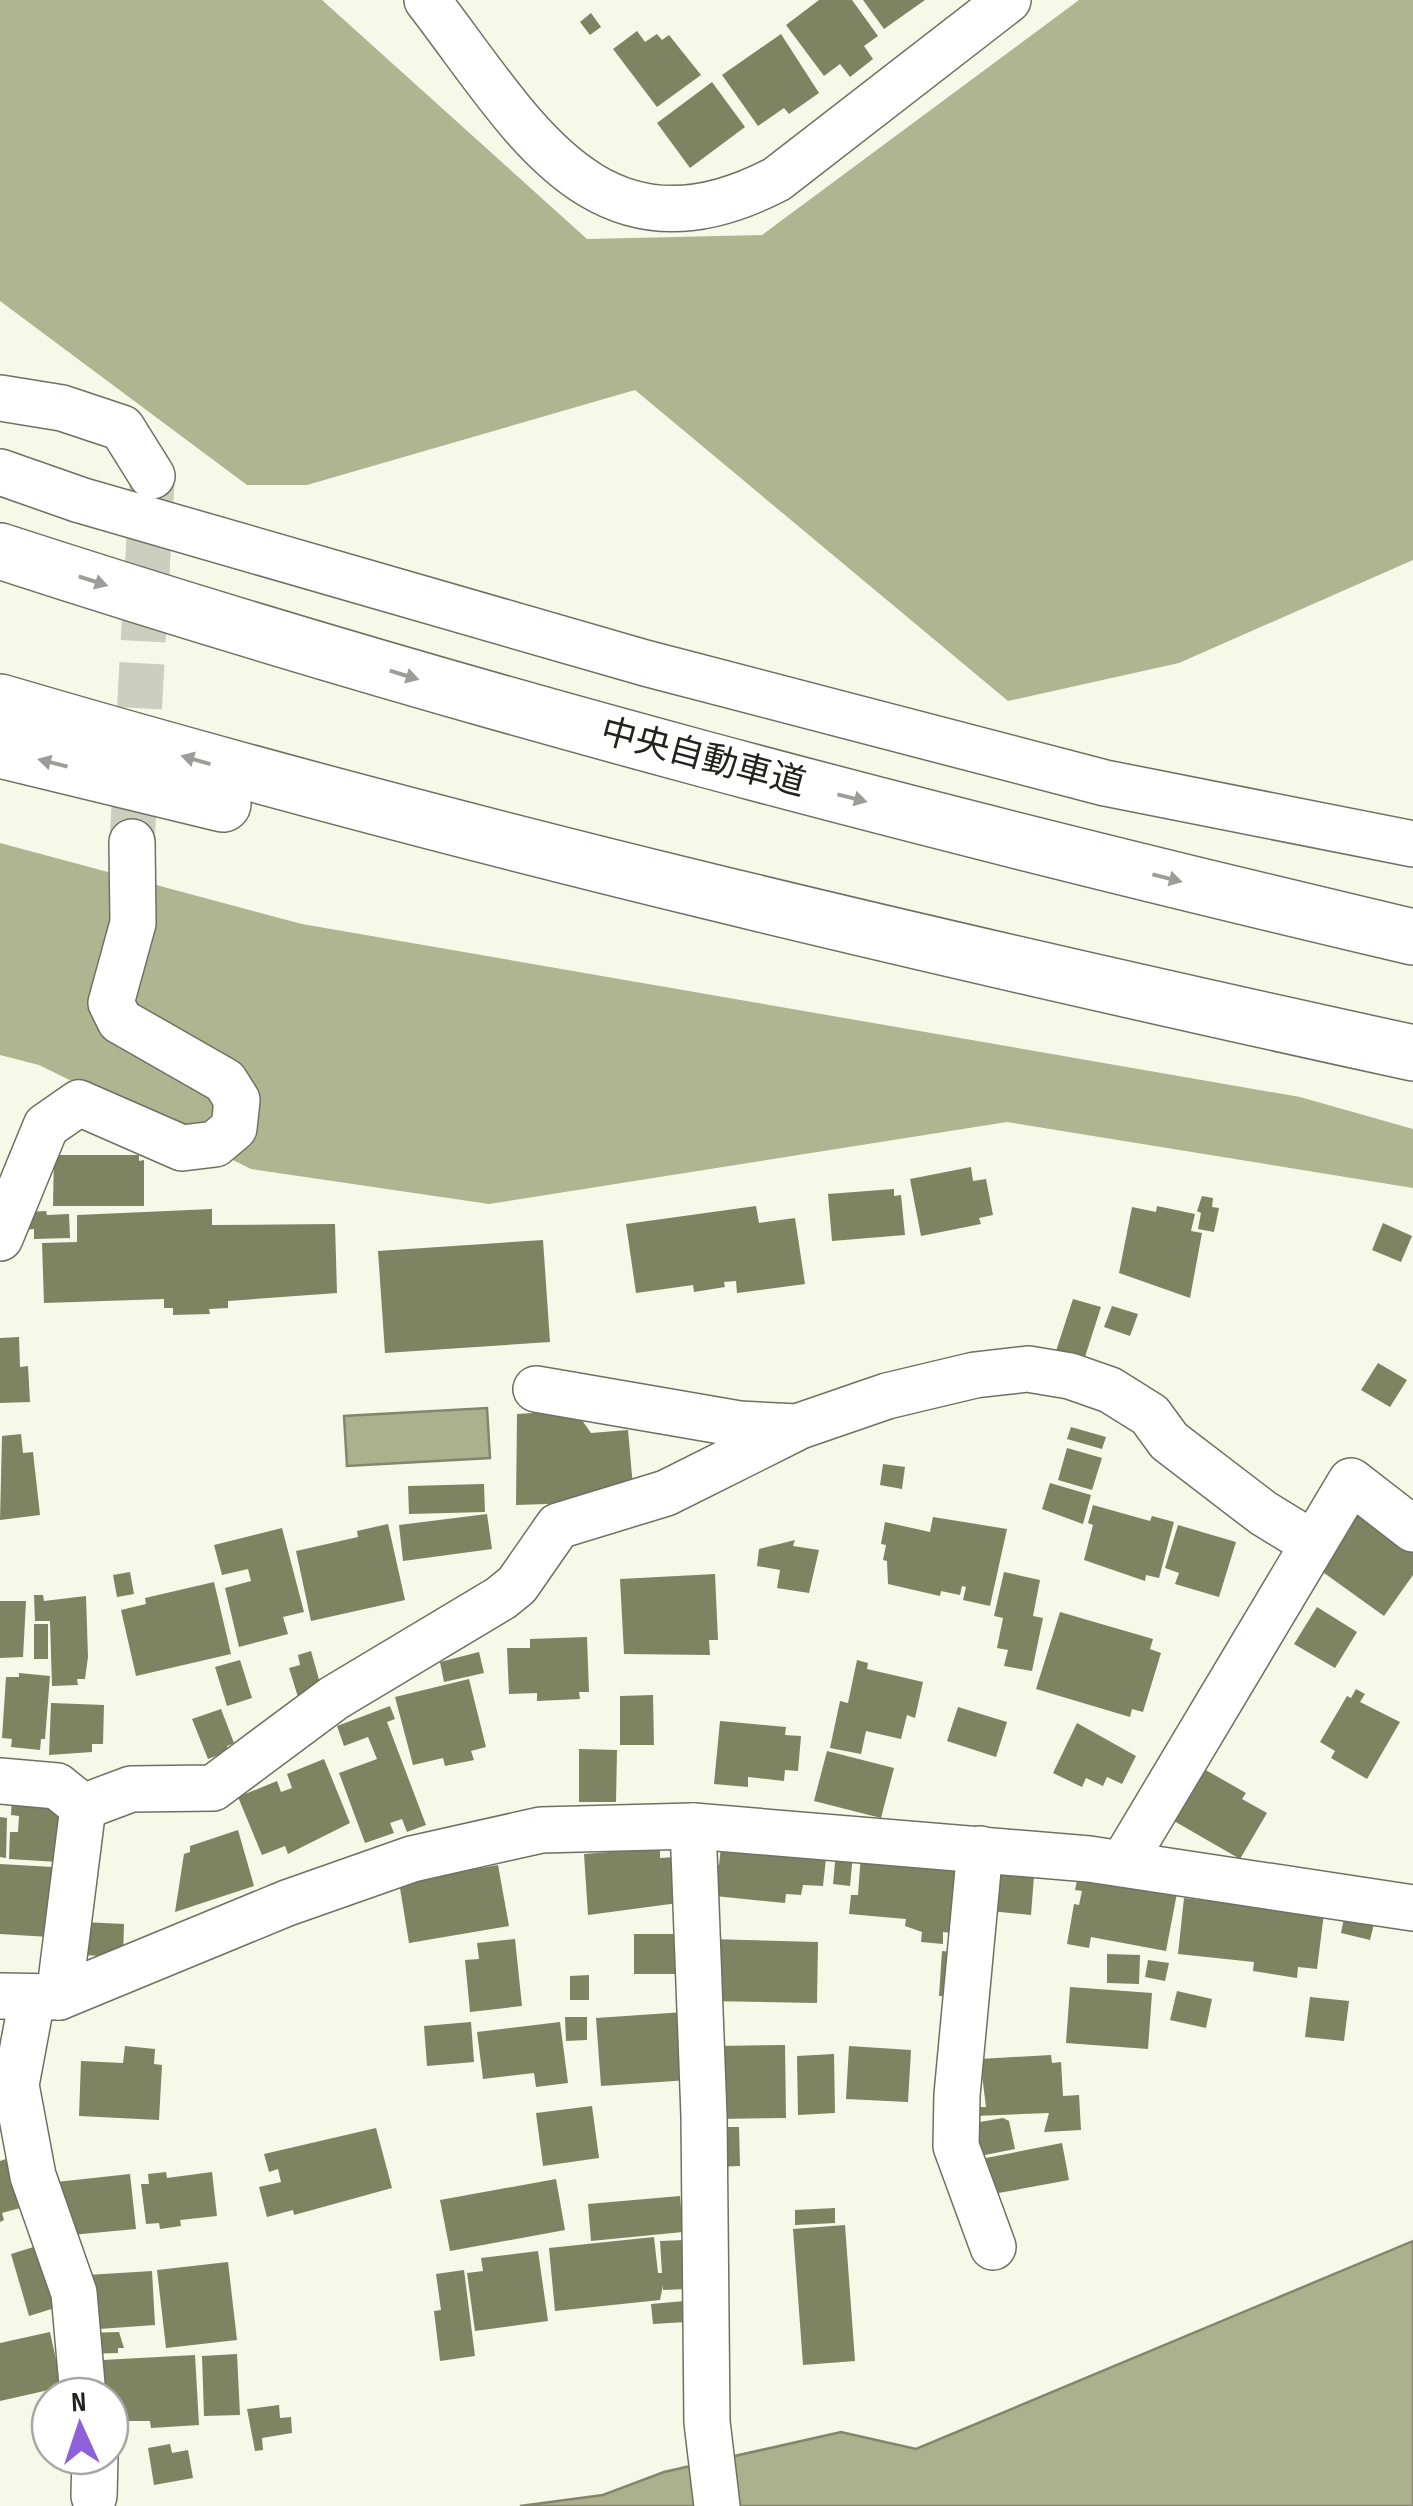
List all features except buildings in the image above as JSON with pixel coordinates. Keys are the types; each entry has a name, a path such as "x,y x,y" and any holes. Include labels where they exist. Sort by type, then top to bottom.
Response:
{"highway":[{"name":"中央自動車道","path":"0,551 556,718 806,786 1413,937"},
{"path":"0,702 265,780 681,888 1413,1053"},
{"path":"0,750 676,912 1064,996 1413,1061"}],"street":[{"path":"427,0 554,160 611,198 686,210 737,200 778,180 1008,0"},
{"path":"0,398 62,408 122,428 152,476"},
{"path":"0,472 80,500 645,663 1105,783 1413,844"},
{"path":"0,1238 46,1126 79,1103 182,1148 215,1144 234,1128 237,1100 226,1081 120,1020 111,1003 133,923 132,842"},
{"path":"83,1807 131,1789 213,1788 334,1698 502,1598 517,1585 536,1552 558,1526 666,1493 797,1427 887,1396 975,1374 1028,1369 1070,1376 1110,1390 1150,1415 1169,1441 1263,1513 1312,1543"},
{"path":"536,1389 739,1424 797,1427"},
{"path":"1123,1864 1351,1481 1413,1529"},
{"path":"0,1782 57,1786 83,1807"},
{"path":"81,2376 74,2293 33,2176 16,2085 31,1997 83,1807"},
{"path":"31,1997 412,1859 541,1830 693,1826 980,1849 1123,1864 1413,1908"},
{"path":"693,1826 704,2116 707,2422 717,2506"},
{"path":"980,1849 956,2095 956,2146 994,2247"}],"shaded area":[{"path":"0,0 322,0 587,239 762,235 1079,0 1413,0 1413,560 1179,663 1008,701 635,390 307,485 247,485 0,301"},
{"path":"0,843 302,924 1300,1097 1413,1129 1413,1188 1007,1122 489,1204 251,1169 39,1065 0,1055"},
{"path":"487,1408 490,1458 347,1466 344,1416"},
{"path":"1413,2241 1413,2506 520,2506 603,2495 664,2472 841,2432 916,2449"}],"tunnel":[{"path":"132,842 152,483"}]}
